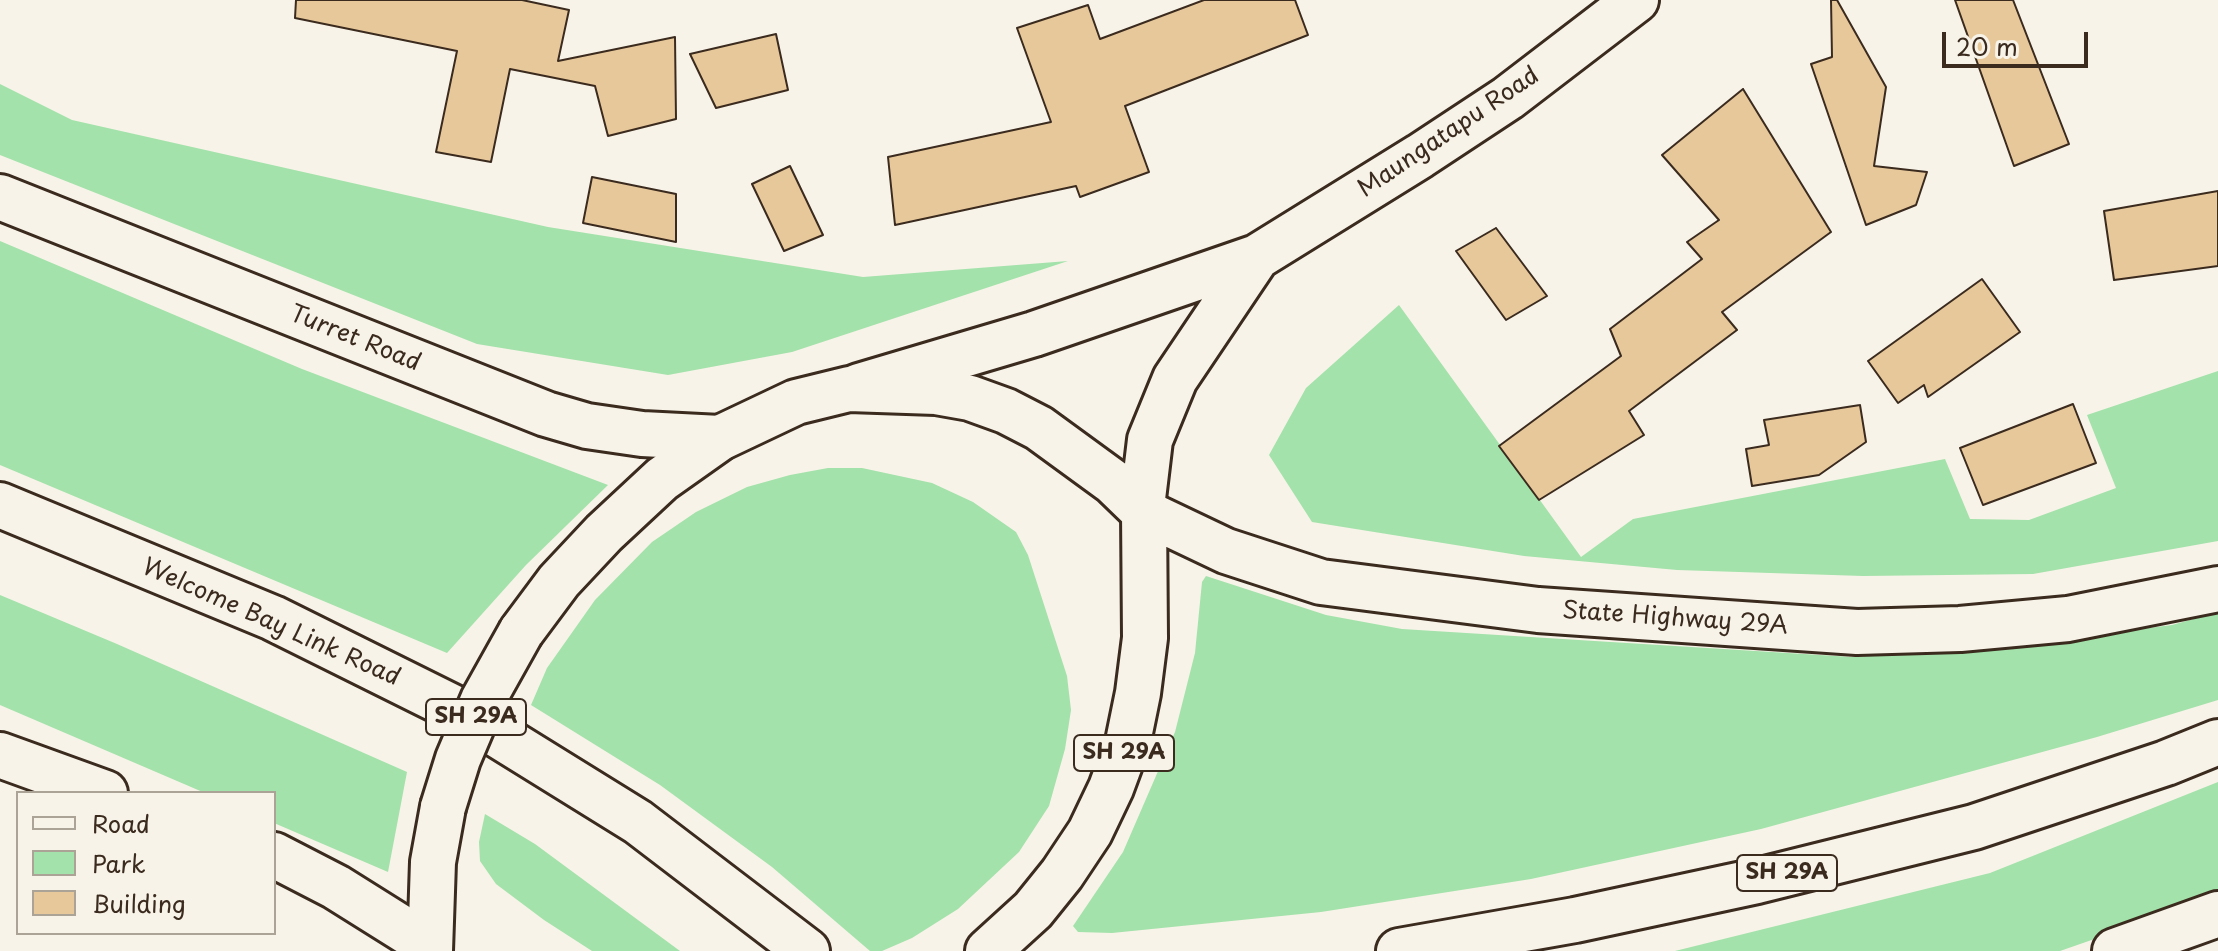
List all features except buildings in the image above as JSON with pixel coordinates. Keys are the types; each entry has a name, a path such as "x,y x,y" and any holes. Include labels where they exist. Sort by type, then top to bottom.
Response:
{"main road":[{"name":"Maungatapu Road","path":"849,389 1034,334 1257,257 1508,98 1636,0"},
{"name":"Turret Road","path":"0,197 546,414 587,426 642,434 720,438"},
{"name":"Maungatapu Road","path":"1143,510 1150,440 1175,379 1257,257"},
{"name":"SH 29A","path":"433,949 433,862 443,807 458,759 483,700 521,632 559,581 662,479 720,438 796,402 849,389 936,392 970,398 1006,411 1039,428 1113,482 1143,510 1145,638 1128,742 1090,832 1062,874 1033,910 988,951"},
{"name":"Welcome Bay Link Road","path":"0,505 273,618 454,708 638,822 807,951"},
{"name":"State Highway 29A","path":"1143,510 1226,551 1321,582 1554,611 1857,632 1960,629 2068,619 2218,589"},
{"name":"SH 29A","path":"1399,951 1575,920 1757,881 1974,827 2166,763 2218,742"},
{"path":"0,755 99,791"},
{"path":"276,856 336,887 433,949"},
{"path":"2115,951 2218,914"}],"green space":[{"path":"0,84 72,120 548,227 863,277 1068,261 792,352 668,375 477,344 0,155"},
{"path":"0,241 302,369 608,485 526,565 447,653 0,465"},
{"path":"1399,305 1581,557 1633,519 1945,459 1970,519 2029,520 2116,488 2087,415 2218,371 2218,541 2033,574 1863,576 1677,570 1524,556 1312,522 1269,455 1306,388"},
{"path":"828,468 862,468 932,483 973,502 1016,532 1028,555 1067,676 1071,710 1065,749 1049,806 1019,852 958,909 912,938 882,951 870,951 772,867 660,785 531,705 547,668 595,600 652,542 696,512 747,487"},
{"path":"1206,576 1326,615 1402,629 1852,657 1990,648 2172,625 2218,612 2218,700 2097,737 1761,829 1531,879 1321,912 1112,933 1078,932 1073,926 1123,852 1175,732 1195,653 1202,582"},
{"path":"0,595 407,772 388,872 276,824 276,791 200,791 0,705"},
{"path":"2218,782 2218,896 2060,951 1675,951 1990,873"},
{"path":"485,814 535,844 680,951 592,951 544,920 496,884 480,861 479,842"}]}
